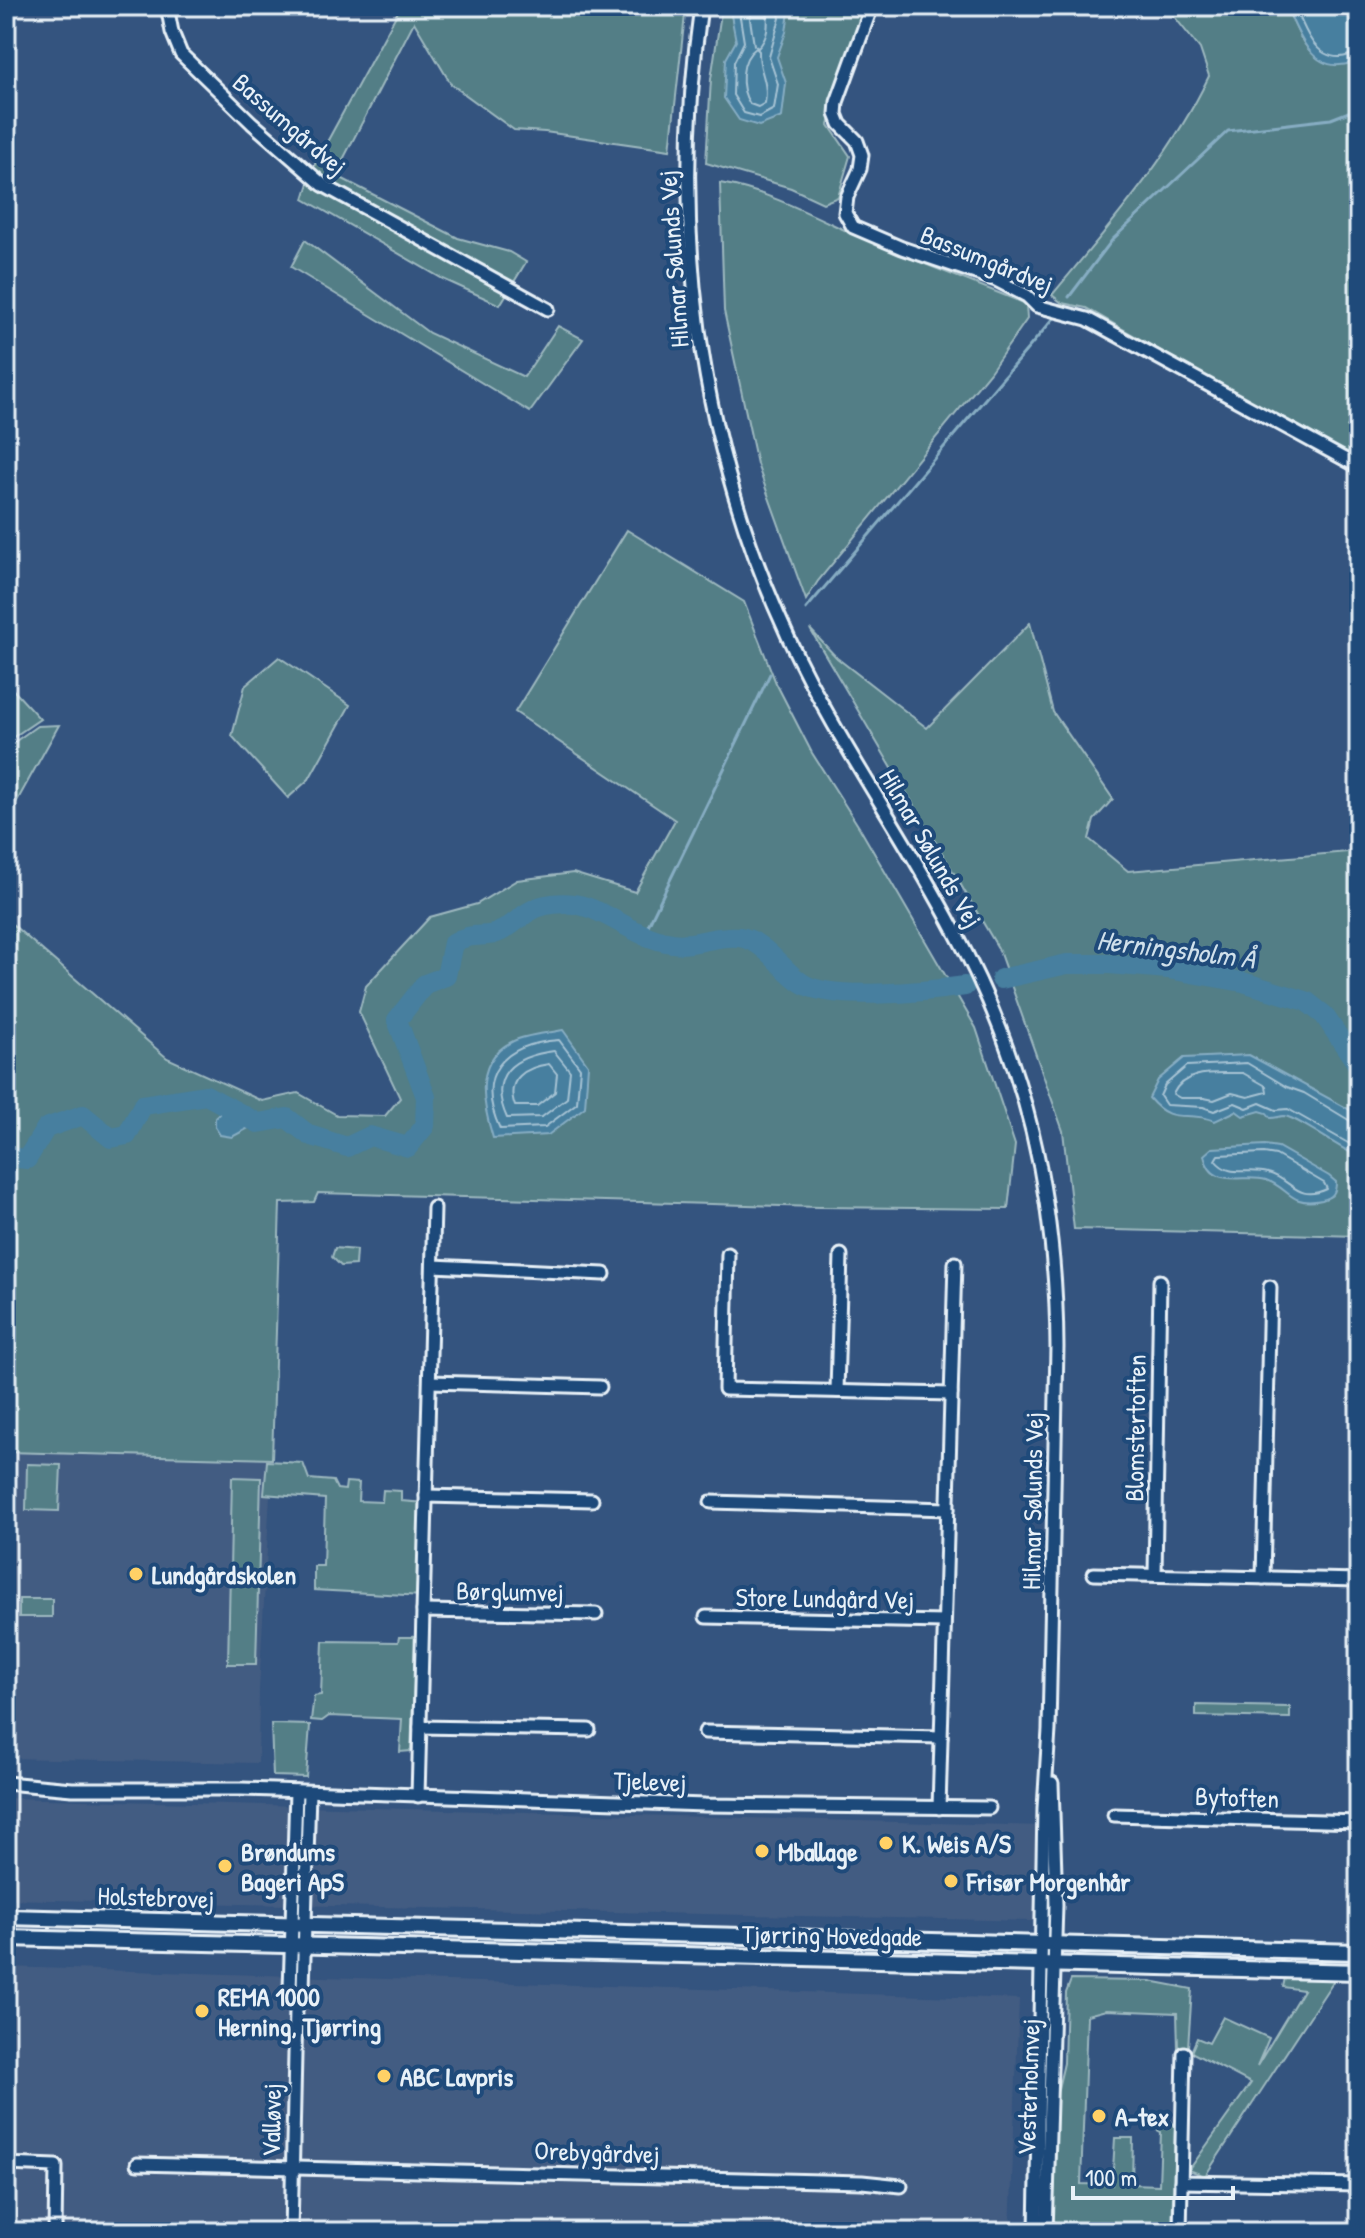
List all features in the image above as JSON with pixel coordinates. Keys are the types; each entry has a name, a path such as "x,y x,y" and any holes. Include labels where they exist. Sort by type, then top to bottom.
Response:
{"main road":[{"name":"Holstebrovej","path":"6,1917 299,1926"},
{"name":"Tjørring Hovedgade","path":"299,1926 1359,1952"},
{"name":"Holstebrovej","path":"6,1938 298,1945"},
{"name":"Tjørring Hovedgade","path":"298,1945 1359,1972"}],"street":[{"name":"Bassumgårdvej","path":"167,6 172,32 181,54 252,123 323,185 548,309"},
{"name":"Hilmar Sølunds Vej","path":"701,6 689,125 689,245 703,363 730,480 760,571 798,658 953,927 995,1015 1020,1081 1043,1174 1053,1241 1057,1312 1049,1730 1053,1808 1048,1944"},
{"name":"Bassumgårdvej","path":"872,6 837,102 836,114 840,124 857,141 862,155 860,169 847,197 845,213 853,227 902,248 996,280 1027,296 1037,306 1087,319 1359,467"},
{"name":"Børglumvej","path":"418,1796 434,1208"},
{"path":"728,1254 725,1389 951,1394"},
{"path":"837,1391 841,1255"},
{"name":"Store Lundgård Vej","path":"939,1808 955,1263"},
{"path":"433,1266 604,1274"},
{"name":"Blomstertoften","path":"1155,1575 1160,1281"},
{"path":"1263,1578 1270,1287"},
{"path":"430,1382 600,1387"},
{"path":"426,1496 592,1500"},
{"path":"711,1502 948,1509"},
{"path":"1094,1574 1359,1580"},
{"name":"Børglumvej","path":"423,1611 596,1614"},
{"name":"Store Lundgård Vej","path":"706,1617 944,1622"},
{"path":"420,1727 589,1730"},
{"path":"705,1732 941,1737"},
{"name":"Tjelevej","path":"6,1783 72,1789 302,1791 705,1805 989,1808"},
{"path":"298,1945 302,1791"},
{"name":"Bytoften","path":"1114,1815 1359,1822"},
{"name":"Vesterholmvej","path":"1036,2232 1048,1944"},
{"name":"Valløvej","path":"291,2232 296,2009 290,1990 298,1945"},
{"name":"Vesterholmvej","path":"1046,2232 1047,1964"},
{"path":"1180,2232 1184,2053"},
{"path":"6,2164 56,2166 55,2232"},
{"name":"Orebygårdvej","path":"137,2164 862,2182 901,2186"},
{"path":"1181,2182 1359,2185"}],"shaded area":[{"name":"Lundgårdskolen","path":"6,1452 272,1459 258,1763 6,1758"},
{"path":"6,1798 1041,1826 1034,1921 6,1899"},
{"path":"6,1967 1019,1999 1010,2232 6,2232"}],"green space":[{"path":"401,6 686,6 670,150 514,130 451,84 414,22 335,175 458,238 509,252 526,262 500,305 443,279 304,199 315,164"},
{"path":"722,6 864,6 829,125 850,156 838,197 823,203 791,188 706,163 711,79"},
{"path":"1166,6 1286,6 1310,51 1329,60 1359,61 1359,402 1347,427 1359,434 1359,465 1086,308 1062,303 1052,295 1157,163 1209,76 1200,49"},
{"path":"720,183 771,197 894,252 1026,304 1027,319 990,372 818,581 806,600 757,464 724,311"},
{"path":"305,240 429,333 524,377 558,326 583,339 530,412 291,267"},
{"path":"627,530 744,602 776,683 812,753 859,827 976,1028 1015,1145 1008,1209 318,1193 314,1202 280,1203 272,1459 6,1452 6,919 167,1058 262,1101 298,1093 337,1115 385,1116 400,1098 359,1012 366,986 430,917 477,904 517,880 573,873 635,892 675,820 515,712"},
{"path":"1030,623 1053,712 1113,799 1094,820 1089,839 1128,871 1359,851 1359,1236 1074,1229 1063,1131 998,948 810,629 837,658 927,728"},
{"path":"279,657 350,705 309,779 288,798 232,736 245,686"},
{"path":"6,682 40,719 6,742"},
{"path":"59,725 6,821 6,748 37,726"},
{"path":"335,1248 356,1250 355,1265 341,1266 332,1257"},
{"path":"267,1461 303,1463 309,1479 333,1481 337,1489 345,1490 346,1482 359,1483 358,1501 382,1502 383,1490 401,1491 401,1501 425,1503 423,1596 314,1590 314,1566 323,1566 325,1499 264,1494"},
{"path":"27,1464 61,1465 59,1511 26,1510"},
{"path":"232,1477 261,1478 256,1664 228,1664"},
{"path":"19,1599 52,1599 52,1617 19,1617"},
{"path":"399,1637 416,1637 411,1751 400,1752 402,1719 329,1716 322,1721 311,1720 314,1696 321,1695 323,1641 398,1642"},
{"path":"1196,1705 1290,1707 1290,1718 1196,1716"},
{"path":"271,1724 310,1725 306,1777 273,1776"},
{"path":"1285,1978 1334,1980 1205,2176 1189,2170 1251,2083 1191,2052 1197,2038 1209,2043 1223,2017 1269,2038 1257,2066 1303,1990 1283,1987"},
{"path":"1071,1980 1150,1981 1192,1989 1188,2047 1178,2048 1177,2013 1106,2010 1087,2015 1081,2184 1112,2185 1115,2138 1133,2138 1132,2184 1159,2185 1161,2132 1155,2129 1155,2120 1170,2120 1175,2126 1172,2232 1053,2232 1057,2093 1064,2063 1066,1993"}],"water":[{"path":"737,6 780,6 789,12 777,57 786,83 782,117 759,126 739,120 724,98 726,59 736,41 731,15"},
{"path":"1286,6 1359,6 1359,61 1340,65 1320,60 1305,45"},
{"path":"563,1030 588,1065 585,1107 548,1135 493,1138 486,1110 484,1082 493,1057 518,1039"},
{"path":"1249,1055 1354,1112 1359,1121 1359,1152 1354,1154 1284,1116 1271,1118 1260,1111 1243,1116 1236,1111 1215,1121 1173,1115 1157,1107 1149,1098 1158,1080 1184,1058"},
{"path":"227,1106 258,1123 232,1137 220,1135 215,1127 215,1118"},
{"path":"1278,1147 1329,1176 1336,1182 1333,1194 1322,1200 1303,1201 1266,1180 1221,1177 1208,1166 1204,1155 1212,1148"}],"waterway":[{"path":"1069,297 1113,239 1228,131 1331,119 1359,108"},
{"path":"806,609 1054,318"},
{"path":"643,936 770,674"},
{"name":"Herningsholm Å","path":"6,1157 27,1159 46,1128 83,1115 111,1138 127,1135 143,1105 206,1095 258,1123 287,1118 309,1135 347,1147 370,1136 408,1147 425,1126 426,1097 397,1020 425,984 446,976 453,943 467,937 499,932 531,910 546,905 581,905 640,933 672,943 722,937 748,939 765,949 802,983 816,989 881,994 965,986"},
{"name":"Herningsholm Å","path":"1001,979 1067,964 1109,964 1168,969 1243,982 1306,1001 1324,1015 1359,1067"}],"place":[{"name":"Lundgårdskolen","path":"136,1574"},
{"name":"K. Weis A/S","path":"886,1843"},
{"name":"Mballage","path":"762,1851"},
{"name":"Brøndums Bageri ApS","path":"225,1866"},
{"name":"Frisør Morgenhår","path":"951,1881"},
{"name":"REMA 1000 Herning, Tjørring","path":"202,2011"},
{"name":"ABC Lavpris","path":"384,2076"},
{"name":"A-tex","path":"1099,2116"}]}
